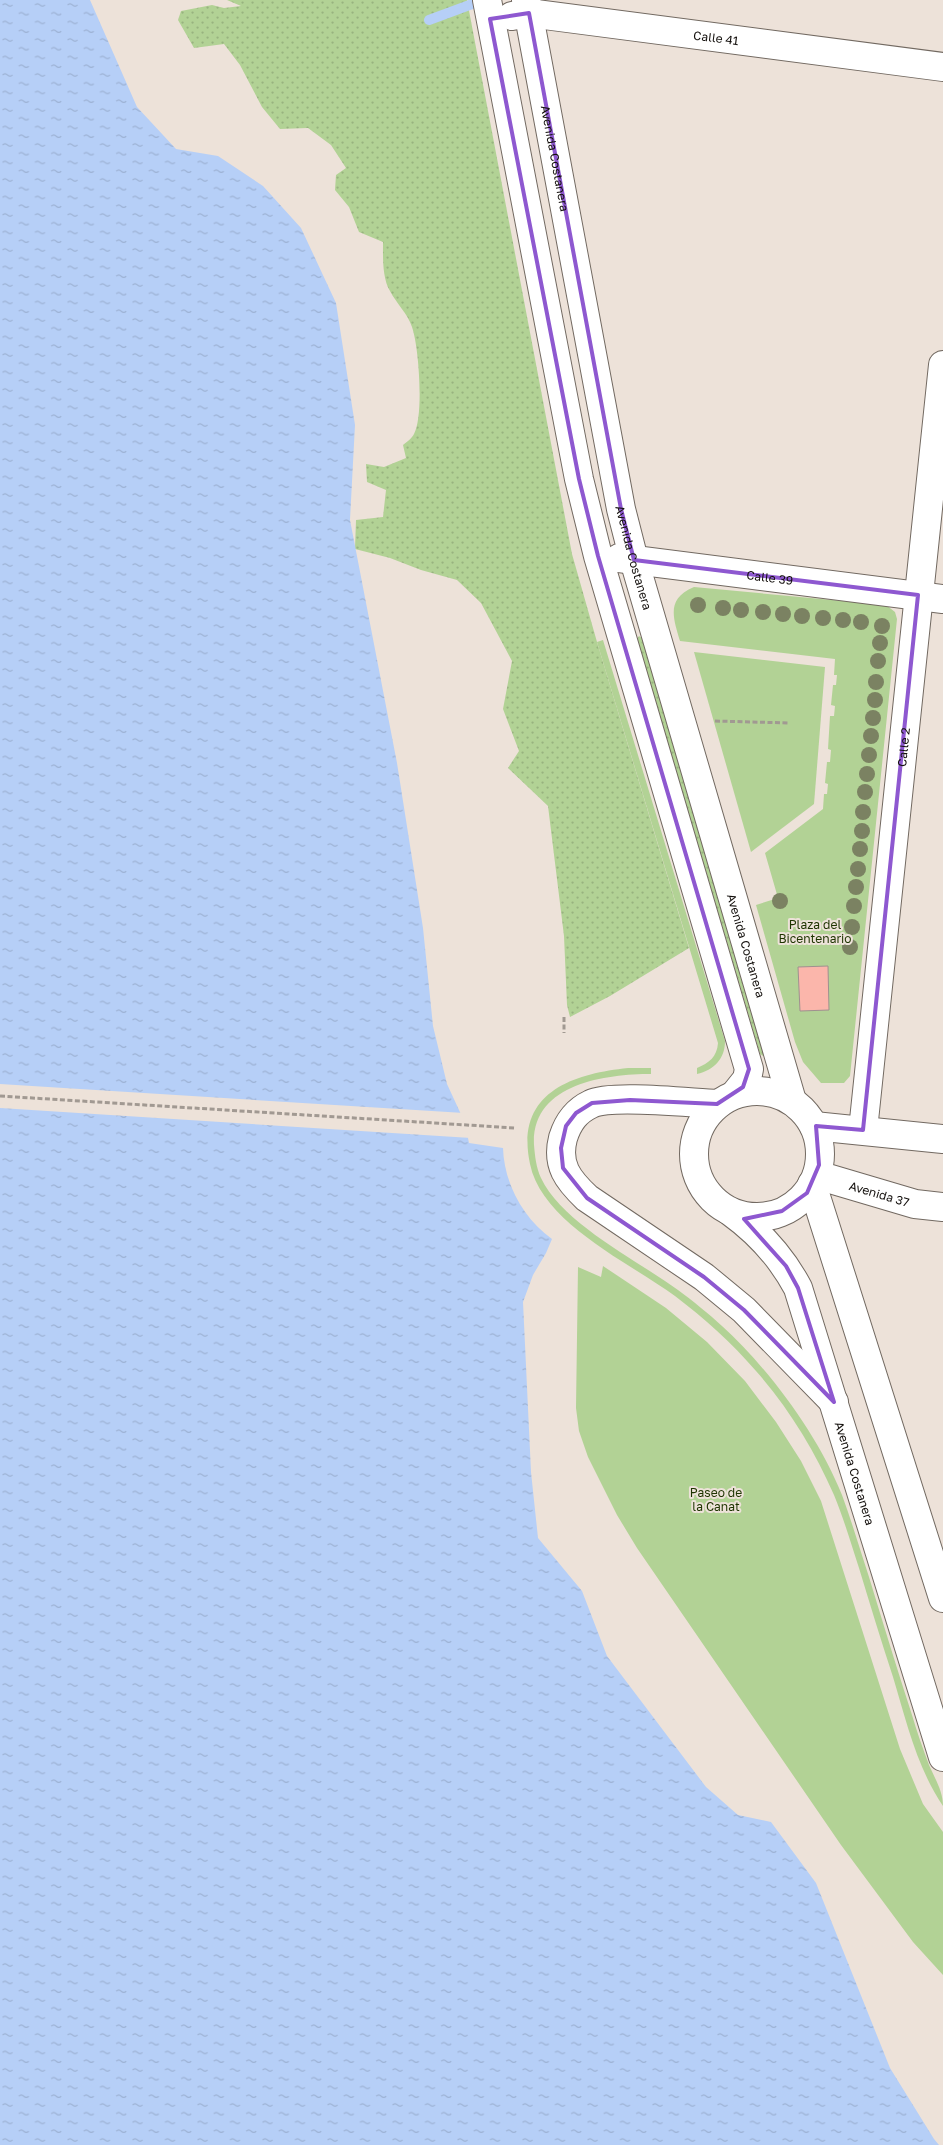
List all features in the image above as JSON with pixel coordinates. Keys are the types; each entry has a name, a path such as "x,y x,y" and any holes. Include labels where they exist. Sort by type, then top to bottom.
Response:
{"street":[{"name":"Calle 41","path":"489,10 527,7 943,66"},
{"name":"Avenida Costanera","path":"527,7 619,499 634,560 792,1101"},
{"path":"489,10 579,478 598,556 749,1069 747,1079 726,1099 709,1112 698,1131 693,1152 700,1183 713,1200 731,1212 752,1217 773,1215 800,1200 814,1180 820,1145 809,1117 792,1101 767,1091 746,1091 726,1099 608,1100 592,1103 576,1113 566,1126 561,1148 563,1168 573,1184 587,1198 657,1243 704,1277 744,1310 834,1402"},
{"name":"Calle 2","path":"862,1130 930,597 943,365"},
{"name":"Calle 39","path":"598,556 930,597"},
{"path":"814,1126 943,1139"},
{"path":"814,1180 943,1598"},
{"name":"Avenida 37","path":"814,1180 915,1204 943,1206"},
{"name":"Avenida Costanera","path":"731,1212 752,1228 768,1244 786,1266 794,1280 834,1402 943,1757"}],"path":[{"path":"708,720 789,723"},
{"path":"564,1017 564,1033"},
{"path":"0,1096 515,1128"}],"highlighted area":[{"path":"529,13 621,509 634,560 918,595 863,1130 816,1126 819,1165 807,1193 782,1211 744,1219 786,1266 798,1288 834,1402 744,1310 704,1277 587,1198 563,1168 561,1148 566,1126 576,1113 592,1103 630,1100 717,1104 743,1087 749,1069 598,556 579,479 490,19"}],"green space":[{"path":"227,0 467,0 572,554 689,948 610,996 570,1017 567,1005 564,936 548,806 508,768 519,751 503,709 512,661 481,603 457,580 421,570 390,558 355,549 356,520 383,517 386,490 367,482 366,464 384,467 406,458 403,445 413,435 417,425 420,398 417,350 412,327 387,286 383,242 359,232 349,207 335,190 336,175 346,168 331,145 308,128 280,129 262,107 240,65 224,44 194,48 178,20 181,11 212,5 224,8 241,6"},
{"name":"Plaza del Bicentenario","path":"694,587 886,605 895,612 897,619 850,1076 844,1083 821,1083 803,1062 795,1042 756,905 778,898 765,853 823,809 824,794 827,794 828,784 825,783 827,762 830,762 831,750 828,749 830,716 834,716 835,706 831,705 833,685 836,685 837,675 834,675 835,659 680,641 674,617 675,603 679,597"},
{"path":"639,636 642,638 765,1052 763,1056 760,1054 637,639"},
{"path":"603,640 725,1041 723,1053 717,1063 709,1070 697,1074 697,1068 709,1062 714,1056 718,1043 597,642"},
{"path":"694,652 825,667 814,804 751,852"},
{"path":"628,1068 651,1068 651,1074 593,1080 574,1087 558,1096 545,1108 536,1124 534,1145 541,1178 566,1211 583,1226 678,1290 722,1326 740,1343 775,1383 806,1427 820,1449 842,1495 918,1734 940,1790 943,1806 926,1776 913,1743 838,1504 818,1462 790,1414 756,1371 717,1331 675,1296 590,1240 569,1223 551,1205 538,1185 530,1164 528,1140 531,1120 539,1104 552,1092 568,1083 586,1076"},
{"name":"Paseo de la Canat","path":"603,1266 666,1308 707,1342 745,1381 776,1422 801,1461 821,1501 900,1749 923,1804 943,1832 943,1975 913,1942 841,1845 637,1548 617,1515 588,1457 579,1431 576,1408 578,1267 601,1277"}],"water":[{"path":"0,0 90,0 137,107 176,149 218,156 263,186 301,228 336,303 355,425 350,520 397,763 423,928 433,1026 447,1084 465,1123 469,1143 503,1148 507,1174 517,1199 532,1221 552,1239 533,1275 523,1302 531,1472 538,1538 582,1591 607,1656 706,1787 738,1815 771,1822 816,1883 890,2068 939,2145 0,2145"}],"pier":[{"path":"0,1084 464,1113 471,1138 0,1108"}],"building":[{"path":"828,966 829,1010 800,1011 798,967"}],"waterway":[{"path":"429,20 483,0"}]}
